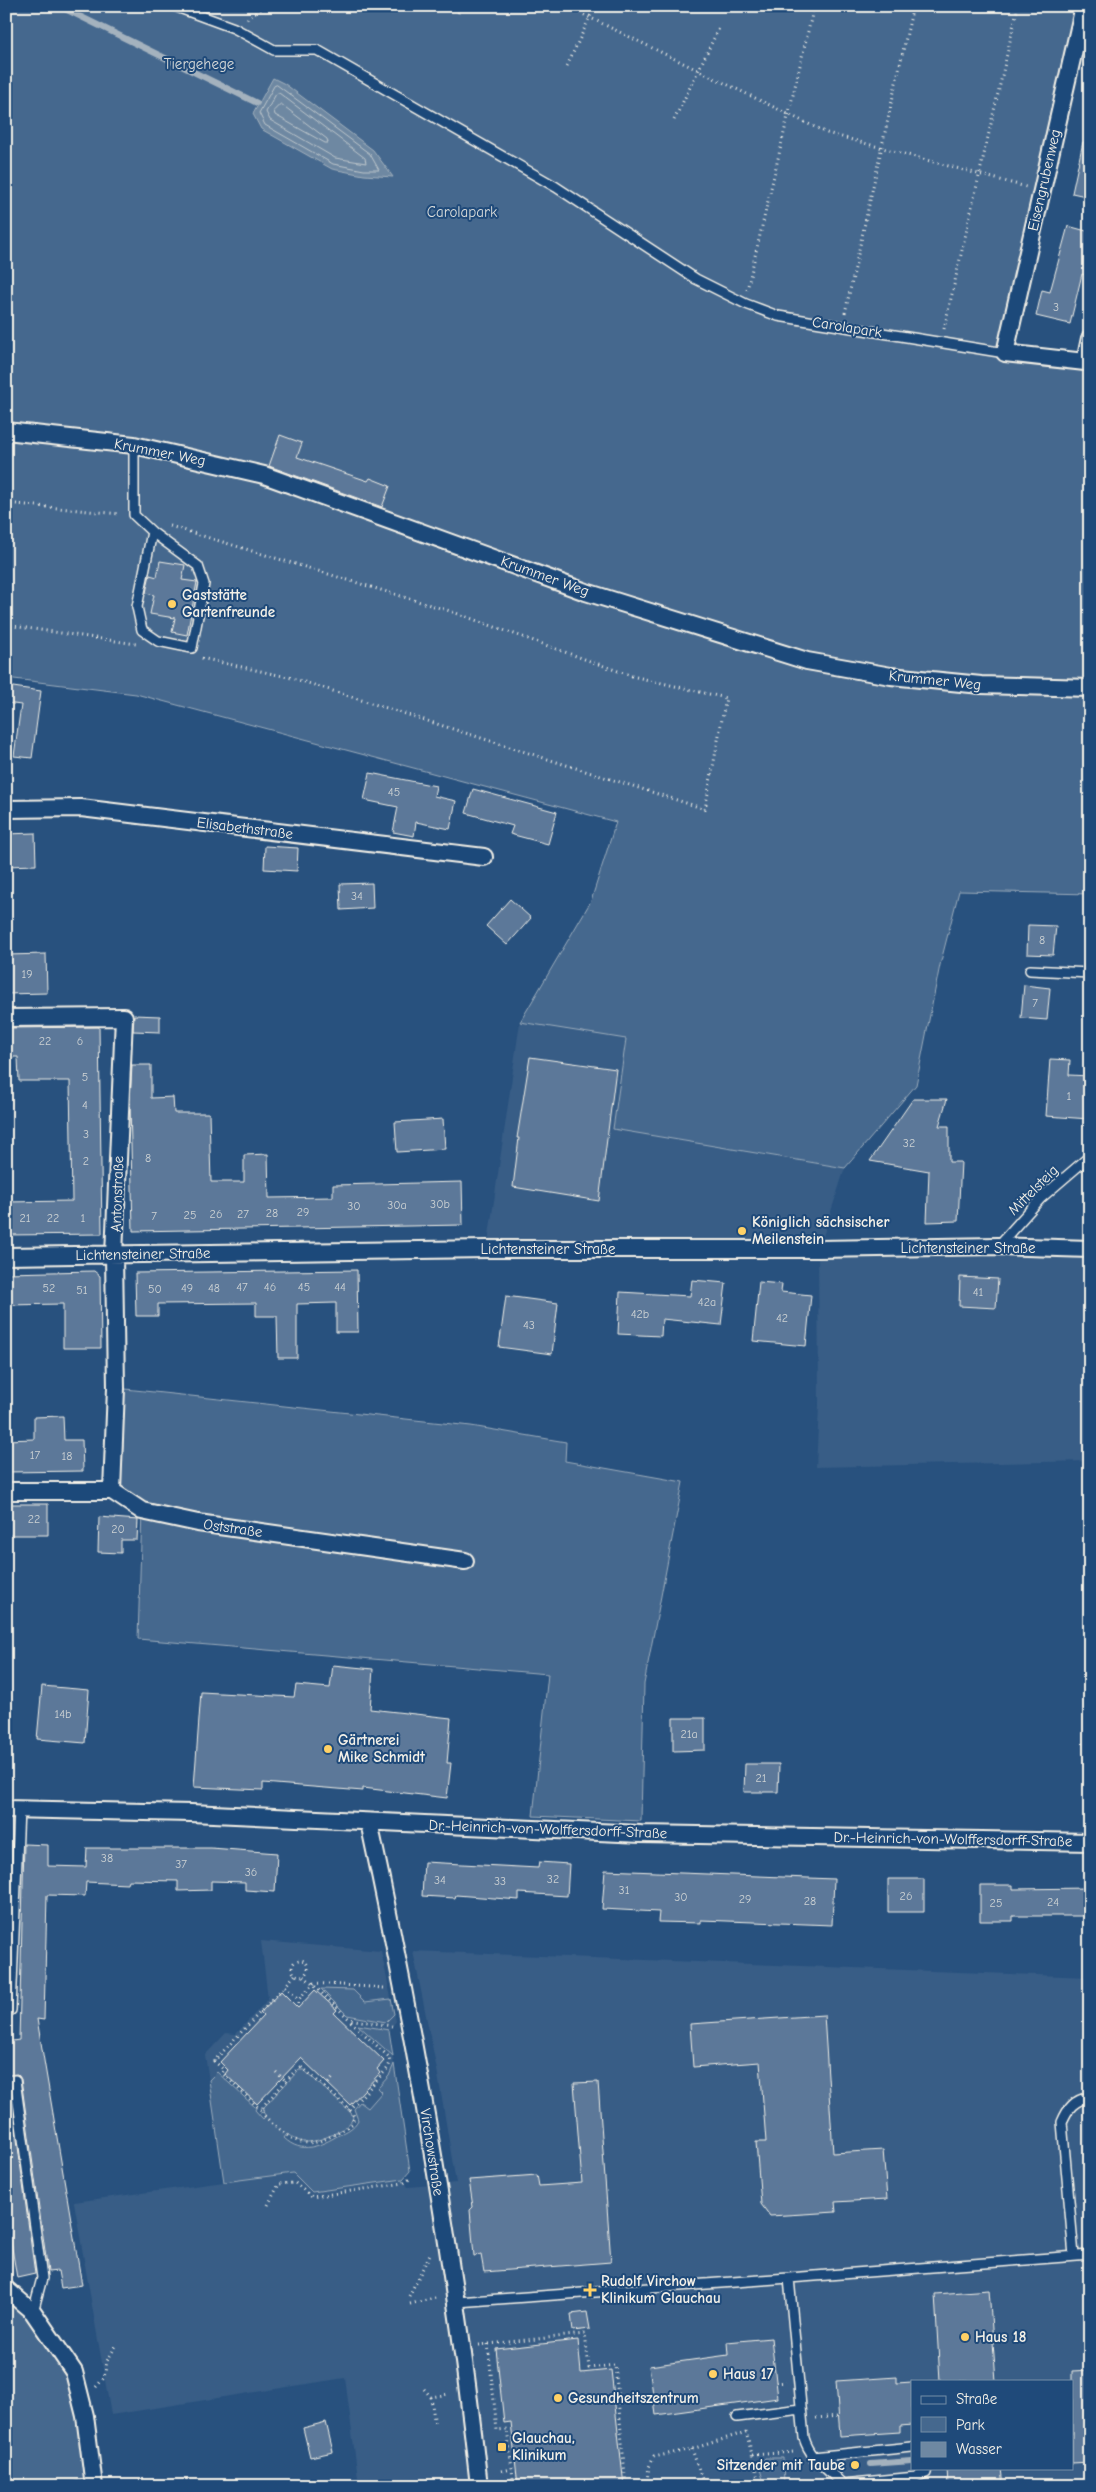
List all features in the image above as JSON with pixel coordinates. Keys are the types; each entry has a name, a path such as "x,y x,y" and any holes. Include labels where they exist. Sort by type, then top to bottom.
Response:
{"street":[{"name":"Eisengrubenweg","path":"1005,353 1084,6"},
{"path":"1087,363 1090,338"},
{"name":"Carolapark","path":"1005,353 1087,363"},
{"name":"Krummer Weg","path":"6,432 134,445 264,475 586,592 807,661 891,676 981,685 1090,688"},
{"name":"Elisabethstraße","path":"6,810 81,808 484,858"},
{"name":"Antonstraße","path":"6,1018 124,1016 114,1255 116,1388 112,1491"},
{"name":"Lichtensteiner Straße","path":"6,1256 487,1248 818,1249 998,1246 1090,1249"},
{"path":"6,1491 112,1491"},
{"name":"Oststraße","path":"112,1491 142,1511 198,1523 465,1561"},
{"name":"Dr.-Heinrich-von-Wolffersdorff-Straße","path":"13,1808 191,1813 641,1834 1090,1842"},
{"name":"Virchowstraße","path":"369,1822 410,2022 445,2229 464,2346 479,2486"},
{"path":"6,2289 33,2312 74,2372 85,2416 94,2486"}],"lane":[{"name":"Carolapark","path":"174,6 234,28 274,50 317,50 556,187 696,279 746,304 778,316 1005,353"},
{"path":"134,445 134,515 152,532 198,566 204,584 192,648 158,641 142,630 137,607 152,532"},
{"path":"1030,970 1090,974"},
{"name":"Mittelsteig","path":"998,1246 1041,1198 1090,1156"},
{"path":"11,2010 13,1808"},
{"path":"6,2081 15,2080 42,2278 33,2312"},
{"path":"1074,2256 1062,2122 1068,2108 1080,2099 1090,2097"},
{"path":"456,2298 789,2278 1090,2255"},
{"path":"789,2278 802,2414 810,2454 843,2485 916,2477 926,2473 927,2470"},
{"path":"741,2417 802,2414"},
{"path":"810,2454 911,2447"}],"path":[{"path":"234,28 265,6"},
{"path":"458,14 462,6"},
{"path":"566,6 827,133 1042,191"},
{"path":"567,66 595,6"},
{"path":"746,292 814,6"},
{"path":"844,317 913,6"},
{"path":"943,334 1018,6"},
{"path":"674,120 720,26"},
{"path":"6,503 134,515"},
{"path":"162,524 450,611 632,676 726,698 705,809 292,678 198,658"},
{"path":"6,625 142,646"},
{"path":"295,1975 291,1968 293,1963 300,1959 304,1960 309,1968 304,1976"},
{"path":"295,1975 304,1976 389,2057 390,2063 388,2068 349,2110"},
{"path":"262,2110 262,2106 302,2067 349,2110 354,2117 352,2124 325,2140 306,2144 288,2137 222,2073 224,2070 214,2061 295,1975"},
{"path":"285,1986 299,2001 314,1983 388,1988 402,1985"},
{"path":"349,2020 386,2026 410,2022"},
{"path":"276,2072 286,2081"},
{"path":"325,2087 333,2078"},
{"path":"268,2205 279,2184 294,2183 312,2197 404,2182 411,2178"},
{"path":"409,2296 418,2274 445,2229"},
{"path":"410,2304 456,2298"},
{"path":"464,2346 585,2334 589,2368 615,2365 626,2486"},
{"path":"79,2393 96,2387 104,2378 107,2361 117,2344"},
{"path":"488,2344 497,2430 507,2429 514,2486"},
{"path":"424,2389 431,2397 434,2426"},
{"path":"431,2397 469,2391"},
{"path":"802,2414 838,2416"},
{"path":"696,2486 703,2482 760,2486 741,2417"},
{"path":"646,2486 649,2467 654,2457 746,2432"},
{"path":"692,2448 703,2482"},
{"path":"752,2455 810,2454"},
{"path":"502,2471 512,2469"}],"shaded area":[{"path":"520,1022 626,1037 613,1129 845,1168 819,1249 1090,1249 1090,1461 816,1467 819,1406 818,1250 487,1249"},
{"name":"Rudolf Virchow Klinikum Glauchau","path":"261,1941 381,1951 396,2021 389,2031 410,2171 403,2179 408,2187 456,2183 438,2075 413,1951 1090,1977 1090,2486 359,2486 345,2378 111,2415 74,2202 224,2182 205,2055 226,2033 236,2034 268,1999"}],"green space":[{"name":"Tiergehege","path":"6,6 1081,6 1001,356 1090,368 1090,894 959,891 940,965 916,1085 845,1168 613,1129 626,1039 520,1022 591,901 616,822 136,694 6,678"},
{"path":"116,1388 471,1426 566,1442 565,1461 683,1482 644,1684 641,1821 533,1816 548,1674 138,1639 142,1511 112,1491"},
{"path":"321,1989 353,1990 365,2002 391,1999 394,2014 386,2022 347,2015"},
{"path":"358,2025 389,2030 393,2056"},
{"path":"394,2064 410,2171 403,2179 312,2192 293,2173 224,2182 209,2080 217,2072 256,2108 255,2110 263,2119 266,2116 263,2112 264,2107 299,2070 304,2070 351,2113 353,2117 351,2122 340,2130 317,2140 303,2142 287,2134 284,2138 298,2146 311,2147 347,2131 356,2123 358,2120 354,2109 360,2102 368,2108 382,2092 378,2088 389,2076"},
{"path":"6,2289 74,2372 92,2477 55,2486 6,2486"},
{"path":"765,2458 783,2458 784,2486 765,2486 759,2466"}],"water":[{"path":"273,78 285,84 373,150 393,177 364,175 332,169 261,129 253,114"}],"building":[{"path":"1083,142 1090,143 1090,197 1072,193"},
{"path":"1068,226 1090,232 1090,258 1085,275 1082,274 1070,324 1036,316 1042,290 1050,292"},
{"path":"280,435 302,443 297,457 368,481 370,478 390,486 382,507 269,466"},
{"name":"Gaststätte Gartenfreunde","path":"160,561 185,565 182,580 197,582 187,635 172,632 175,618 150,614 154,595 146,593 150,575 157,577"},
{"path":"6,686 41,691 32,758 14,756 21,705 6,703"},
{"path":"370,773 436,786 434,796 456,801 450,829 416,822 414,836 393,832 398,807 364,800"},
{"path":"473,789 557,812 548,844 510,834 513,826 466,813"},
{"path":"35,833 36,865 7,866 6,834"},
{"path":"265,846 298,848 297,871 264,869"},
{"path":"372,883 373,908 341,910 340,884"},
{"path":"510,899 531,918 507,945 486,926"},
{"path":"1028,925 1056,926 1053,955 1027,954"},
{"path":"46,954 47,993 6,994 6,955"},
{"path":"1024,985 1050,988 1047,1020 1021,1018"},
{"path":"134,1015 160,1016 160,1032 133,1031"},
{"path":"99,1027 102,1234 6,1235 6,1202 72,1201 70,1081 19,1081 18,1057 6,1057 6,1028"},
{"path":"530,1057 616,1069 599,1201 513,1187 519,1138 517,1138"},
{"path":"1050,1059 1070,1060 1069,1075 1090,1076 1090,1119 1046,1116"},
{"path":"132,1065 151,1065 151,1098 173,1097 174,1113 209,1113 211,1182 244,1182 244,1155 268,1154 269,1198 333,1197 333,1185 462,1182 463,1225 133,1231 130,1102"},
{"path":"913,1099 947,1099 939,1126 949,1126 949,1162 961,1162 958,1221 927,1222 929,1171 870,1161"},
{"path":"443,1119 445,1149 397,1152 395,1122"},
{"path":"357,1270 358,1332 336,1332 336,1303 297,1304 297,1358 278,1358 277,1316 256,1316 256,1303 158,1304 158,1316 136,1316 135,1273"},
{"path":"94,1271 100,1276 101,1348 63,1348 63,1304 6,1305 6,1273"},
{"path":"960,1277 998,1279 996,1308 959,1306"},
{"path":"692,1280 726,1283 721,1325 662,1319 661,1336 618,1334 620,1292 690,1296"},
{"path":"759,1282 782,1284 781,1292 811,1295 806,1346 753,1341"},
{"path":"506,1296 558,1303 552,1354 499,1347"},
{"path":"63,1416 64,1440 82,1440 83,1471 6,1472 6,1440 34,1439 34,1417"},
{"path":"6,1504 48,1504 48,1535 6,1535"},
{"path":"99,1517 138,1520 137,1540 121,1540 121,1553 98,1552"},
{"path":"333,1665 373,1669 370,1709 451,1718 447,1763 451,1763 447,1798 363,1788 363,1791 263,1783 263,1790 194,1787 201,1692 294,1697 296,1685 330,1688"},
{"path":"42,1686 89,1690 85,1743 37,1739"},
{"path":"673,1718 705,1718 705,1750 673,1751"},
{"path":"745,1764 779,1764 778,1792 744,1792"},
{"path":"24,1844 48,1845 48,1866 86,1867 87,1848 211,1848 277,1853 275,1892 245,1890 245,1882 211,1881 211,1890 178,1891 178,1881 128,1880 127,1884 86,1882 85,1896 47,1895 44,2020 37,2019 82,2285 61,2288 58,2271 48,2272 21,2079 17,2074 6,2075 6,2042 19,2040"},
{"path":"424,1862 538,1868 539,1862 569,1864 567,1896 519,1893 519,1900 456,1895 455,1898 422,1896"},
{"path":"605,1870 834,1879 832,1925 701,1920 701,1923 658,1922 659,1912 602,1909"},
{"path":"888,1879 924,1879 924,1912 888,1912"},
{"path":"980,1885 1013,1885 1013,1889 1090,1888 1090,1916 1013,1916 1013,1921 980,1921"},
{"path":"315,1990 337,2010 334,2013 384,2061 377,2069 380,2073 350,2105 301,2058 257,2104 225,2074 228,2070 220,2062 263,2016 260,2013 281,1991 298,2008"},
{"path":"824,2015 833,2153 883,2150 887,2199 835,2202 836,2212 770,2216 761,2204 756,2142 766,2142 760,2062 693,2067 690,2024"},
{"path":"598,2082 611,2262 484,2272 481,2255 474,2256 470,2210 473,2207 469,2180 537,2175 539,2186 582,2183 574,2083"},
{"path":"6,2087 10,2087 35,2274 17,2278 6,2212"},
{"name":"Haus 18","path":"989,2290 996,2380 940,2380 935,2294"},
{"path":"587,2312 590,2329 573,2331 571,2314"},
{"name":"Haus 17","path":"771,2338 778,2398 656,2415 649,2366 728,2355 727,2342"},
{"name":"Gesundheitszentrum","path":"578,2340 581,2373 611,2370 624,2486 518,2486 511,2422 504,2423 496,2349"},
{"name":"Haus 18","path":"1090,2370 1090,2462 1074,2463 1074,2380 1072,2380 1072,2371"},
{"path":"897,2377 897,2383 911,2382 911,2425 900,2426 900,2432 840,2436 836,2381"},
{"path":"326,2422 333,2452 310,2457 303,2428"},
{"path":"947,2470 1001,2470 1003,2486 948,2486"}],"waterway":[{"path":"59,6 257,103"},
{"path":"871,2464 911,2461"}],"place":[{"name":"Gaststätte Gartenfreunde","path":"172,604"},
{"name":"Königlich sächsischer Meilenstein","path":"742,1231"},
{"name":"Gärtnerei Mike Schmidt","path":"328,1749"},
{"name":"Rudolf Virchow Klinikum Glauchau","path":"590,2290"},
{"name":"Haus 18","path":"965,2337"},
{"name":"Haus 17","path":"713,2374"},
{"name":"Gesundheitszentrum","path":"558,2398"},
{"name":"Glauchau, Klinikum","path":"502,2447"},
{"name":"Sitzender mit Taube","path":"855,2465"}]}
